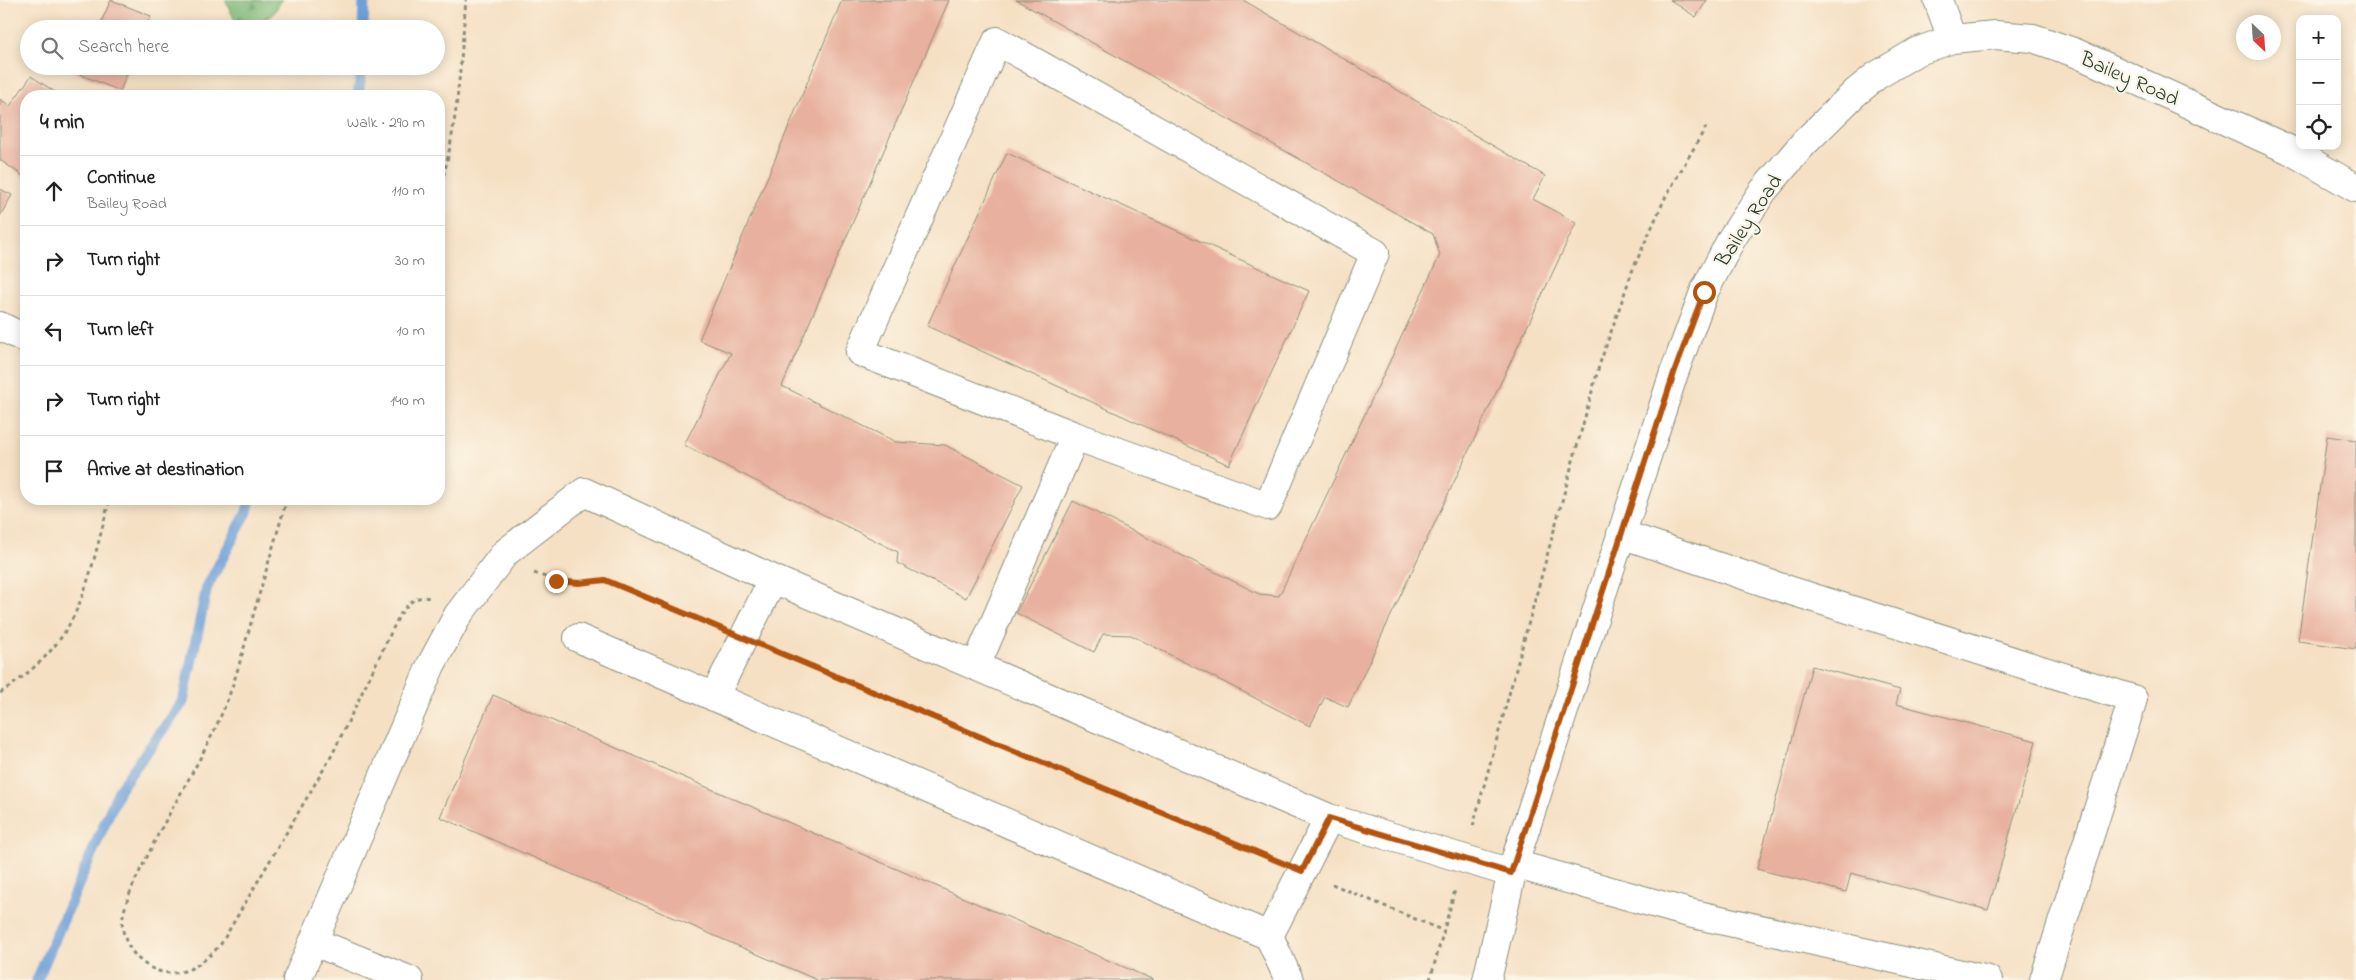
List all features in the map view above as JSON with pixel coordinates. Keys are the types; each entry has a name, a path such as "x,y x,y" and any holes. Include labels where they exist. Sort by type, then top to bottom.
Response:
{"street":[{"path":"1938,0 1952,39"},
{"name":"Bailey Road","path":"1486,980 1512,868 1674,373 1704,292 1732,238 1763,191 1804,143 1855,93 1876,76 1916,52 1952,39 1995,35 2033,38 2076,53 2290,150 2356,188"},
{"path":"997,41 1375,253 1268,506 1075,436 860,352 997,41"},
{"path":"0,326 20,336"},
{"path":"976,666 1075,436"},
{"path":"297,980 431,666 458,615 505,553 584,492 773,579 1329,818 1689,914 1988,980"},
{"path":"1621,534 1779,587 2133,699 2044,980"},
{"path":"714,697 773,579"},
{"path":"578,638 1269,936 1289,980"},
{"path":"1269,936 1329,818"},
{"path":"314,942 409,980"}],"path":[{"path":"445,169 454,122 466,0"},
{"path":"1475,816 1599,366 1633,269 1661,206 1706,127"},
{"path":"0,693 16,683 51,650 66,630 79,603 108,505"},
{"path":"285,505 226,705 204,752 168,813 133,884 123,917 124,932 130,948 141,962 156,972 172,973 189,970 207,959 221,944 327,763 399,616 409,603 418,598 427,597 458,615"},
{"path":"505,553 538,575 556,581 579,583 605,580 1444,931"},
{"path":"1430,980 1454,896"}],"green space":[{"path":"225,0 282,0 272,16 262,20 235,20"}],"building":[{"path":"111,0 151,16 149,20 102,20"},
{"path":"842,0 949,0 782,386 896,442 945,445 1023,485 966,598 897,563 898,552 684,445 731,353 699,340"},
{"path":"1016,0 1243,0 1545,176 1533,199 1576,223 1348,707 1325,697 1310,726 1131,635 1103,634 1094,652 1016,613 1073,501 1259,594 1279,596 1440,255 1433,234"},
{"path":"1670,0 1707,0 1696,17"},
{"path":"82,75 126,75 120,90"},
{"path":"31,76 52,90 21,90"},
{"path":"20,92 20,174 0,160 0,99 10,106"},
{"path":"1007,153 1309,291 1229,465 927,326"},
{"path":"0,189 12,195 0,216"},
{"path":"2327,436 2356,440 2356,649 2298,641"},
{"path":"1812,666 1900,690 1896,704 2036,741 1988,910 1851,873 1846,892 1757,869"},
{"path":"493,695 1154,980 817,980 440,817"}],"waterway":[{"path":"363,20 364,0"},
{"path":"359,90 361,75"},
{"path":"37,980 120,788 183,702 207,587 247,512 249,505"}],"route":[{"path":"556,581 579,583 605,580 1302,871 1329,818 1511,873 1674,373 1704,292"}]}
